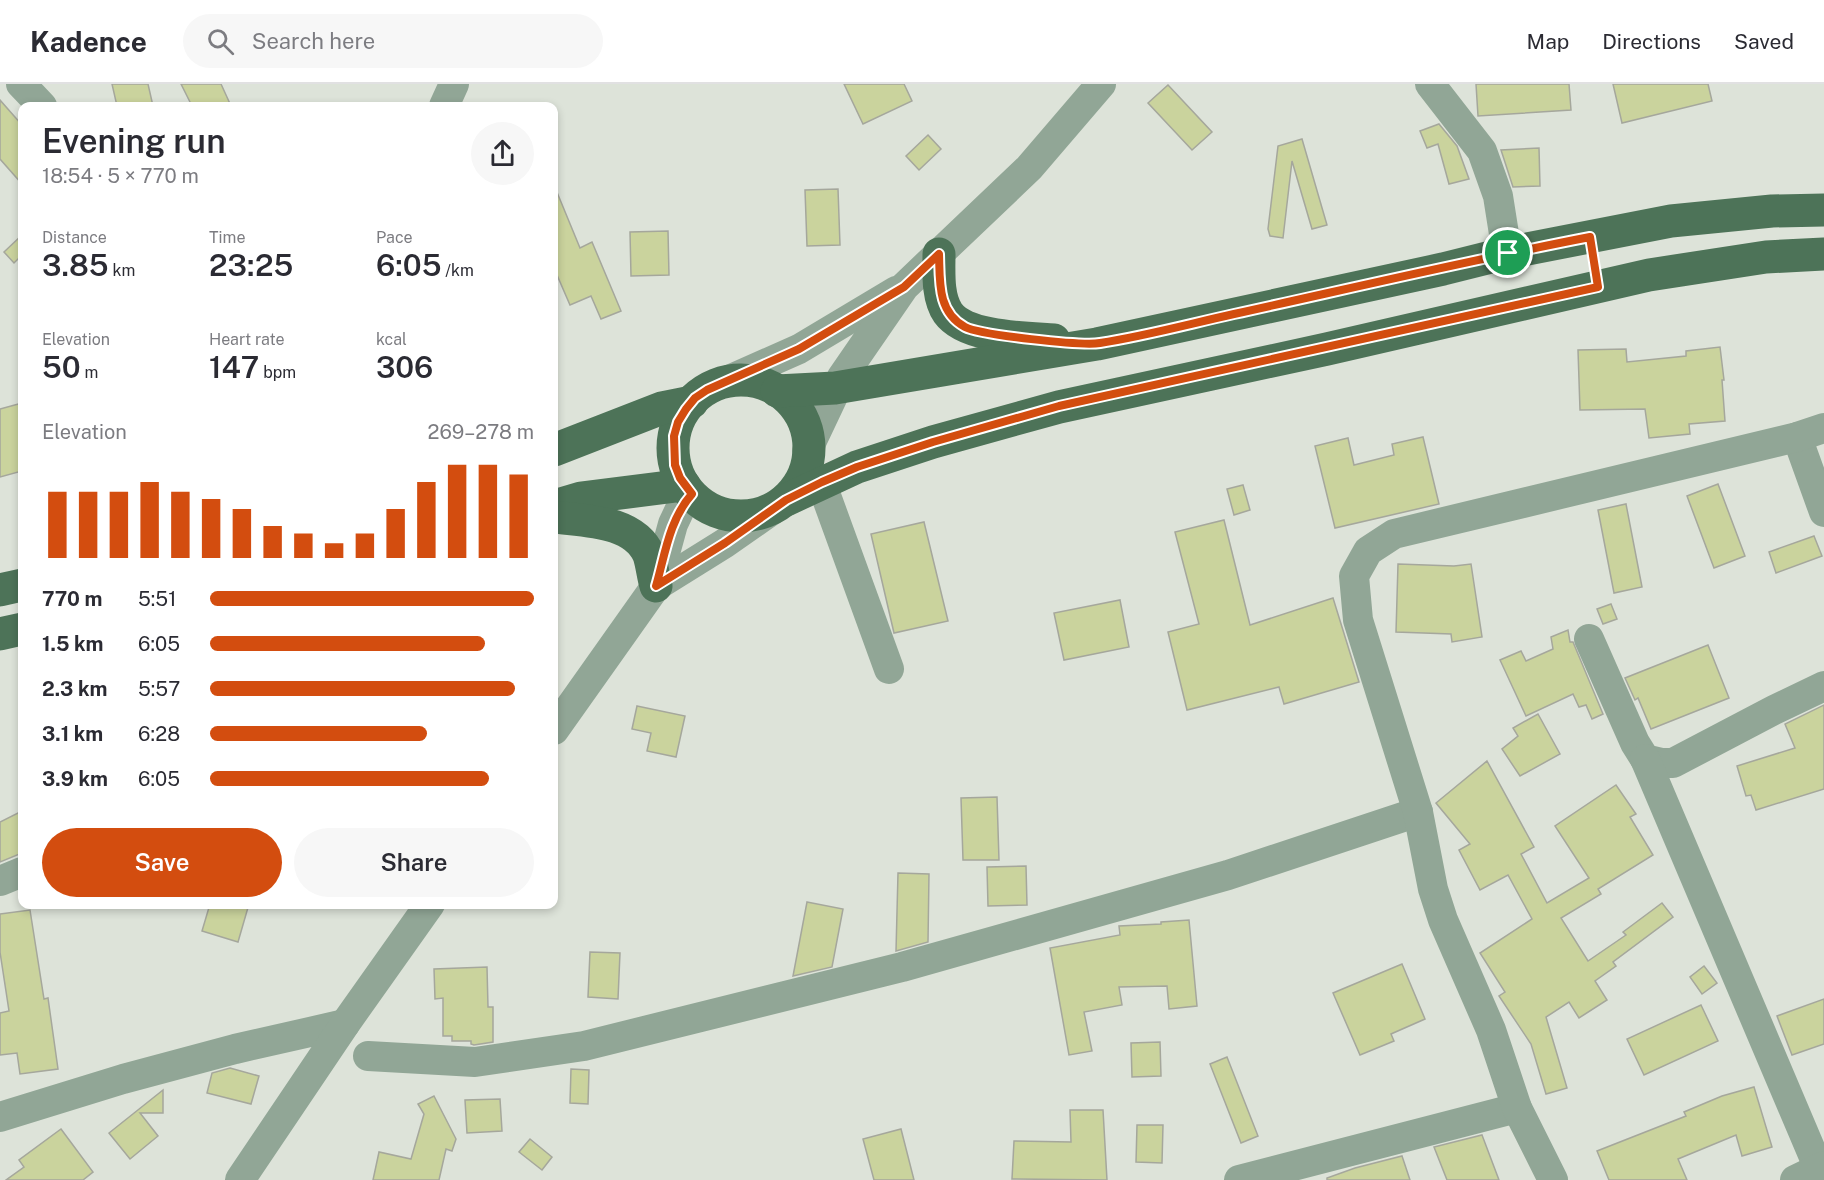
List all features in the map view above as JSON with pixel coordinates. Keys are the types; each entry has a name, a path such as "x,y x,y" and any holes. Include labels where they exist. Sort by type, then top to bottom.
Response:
{"main road":[{"path":"777,391 836,388 1098,344 1508,253 1671,221 1772,211 1824,210"},
{"path":"1590,237 1598,287"},
{"path":"939,254 940,290 948,313 965,327 1025,338 1098,344"},
{"path":"780,504 799,485 808,467 807,430 801,415 790,401 777,391 755,382 732,381 707,390 692,402 678,422 674,436 675,465 688,490 710,509 724,514 750,516 780,504 857,467 933,442 1059,406 1649,275 1766,257 1824,254"},
{"path":"558,448 662,408 692,402"},
{"path":"558,505 581,498 688,490"},
{"path":"558,518 608,524 638,539 648,554 656,586"},
{"path":"0,590 18,586"},
{"path":"0,634 18,630"}],"street":[{"path":"21,84 38,102"},
{"path":"446,102 454,84"},
{"path":"807,451 836,388 867,338 904,287 1029,168 1101,84"},
{"path":"1430,84 1482,151 1498,196 1508,253"},
{"path":"720,384 799,349 904,287"},
{"path":"1553,1180 1517,1108 1491,1030 1443,920 1433,889 1418,812 1358,620 1354,576 1368,551 1394,534 1811,433 1824,512"},
{"path":"822,482 889,669"},
{"path":"558,724 656,586 673,524 688,490"},
{"path":"656,586 725,543 780,504"},
{"path":"1589,639 1635,742 1645,759 1813,1172"},
{"path":"1645,759 1673,763 1824,686"},
{"path":"368,1056 475,1062 584,1046 902,967 1227,875 1418,812"},
{"path":"0,881 18,874"},
{"path":"240,1180 345,1024 426,909"},
{"path":"0,1117 123,1079 235,1048 345,1024"},
{"path":"1239,1180 1517,1108"}],"building":[{"path":"112,84 148,84 152,102 116,102"},
{"path":"181,84 221,84 229,102 190,102"},
{"path":"844,84 904,84 912,101 863,124"},
{"path":"1476,84 1569,84 1571,110 1478,116"},
{"path":"1613,84 1708,84 1712,101 1622,123"},
{"path":"1168,85 1212,132 1192,150 1148,103"},
{"path":"0,100 18,120 18,179 0,159"},
{"path":"1439,124 1457,146 1469,179 1449,184 1438,144 1427,148 1420,131"},
{"path":"928,135 941,149 919,170 906,156"},
{"path":"1302,139 1327,225 1312,229 1292,161 1283,238 1270,236 1268,229 1278,146"},
{"path":"1539,148 1540,186 1513,187 1501,150"},
{"path":"838,189 840,245 807,246 805,190"},
{"path":"558,195 580,248 592,242 621,311 601,319 591,296 570,305 558,277"},
{"path":"668,231 669,275 631,276 630,232"},
{"path":"18,239 18,259 14,263 4,252"},
{"path":"1720,347 1725,421 1689,424 1690,434 1649,438 1645,409 1580,410 1578,350 1626,349 1627,362 1686,356 1686,351"},
{"path":"18,404 18,472 0,477 0,409"},
{"path":"1423,437 1439,504 1335,528 1315,446 1348,438 1354,465 1394,455 1392,444"},
{"path":"1718,484 1745,556 1714,568 1687,496"},
{"path":"1243,485 1250,510 1234,515 1227,489"},
{"path":"1626,504 1642,587 1614,593 1598,510"},
{"path":"1224,520 1250,625 1333,598 1359,682 1284,704 1279,687 1187,710 1168,632 1199,624 1175,532"},
{"path":"924,522 948,621 894,633 871,534"},
{"path":"1814,536 1822,556 1776,573 1769,552"},
{"path":"1398,564 1454,566 1471,564 1482,637 1452,642 1451,634 1396,632"},
{"path":"1120,600 1129,647 1064,660 1054,613"},
{"path":"1611,604 1617,619 1603,624 1597,609"},
{"path":"1568,630 1570,642 1573,642 1603,714 1592,719 1586,705 1579,707 1573,694 1526,716 1500,660 1521,651 1526,661 1553,649 1551,637"},
{"path":"1708,645 1729,698 1651,729 1638,698 1635,700 1625,678"},
{"path":"1824,705 1824,789 1756,810 1751,795 1746,796 1737,766 1795,748 1785,724"},
{"path":"637,706 685,716 676,757 647,751 651,733 632,729"},
{"path":"1538,714 1560,754 1520,776 1502,749 1518,736 1513,728"},
{"path":"1487,761 1534,847 1521,854 1547,903 1589,878 1555,826 1616,785 1636,814 1630,817 1653,855 1598,889 1601,894 1561,918 1588,961 1626,935 1623,932 1662,903 1673,917 1613,962 1616,966 1595,981 1607,1000 1579,1018 1569,1002 1546,1017 1567,1088 1546,1094 1531,1044 1499,996 1505,992 1480,953 1532,919 1508,875 1480,890 1459,850 1470,844 1436,803"},
{"path":"997,797 999,860 963,860 961,798"},
{"path":"18,813 18,855 0,862 0,822"},
{"path":"1026,866 1027,905 988,906 987,867"},
{"path":"898,873 929,874 928,942 896,951"},
{"path":"807,902 843,909 832,967 793,976"},
{"path":"209,909 248,909 238,942 202,931"},
{"path":"30,910 44,999 48,998 58,1069 20,1074 17,1053 0,1055 0,1013 9,1011 0,952 0,914"},
{"path":"1189,920 1197,1006 1169,1009 1167,986 1119,987 1122,1005 1084,1012 1092,1051 1069,1055 1050,948 1120,935 1119,926"},
{"path":"590,952 620,953 618,999 588,997"},
{"path":"1402,964 1425,1019 1391,1034 1394,1041 1360,1055 1333,993"},
{"path":"1704,966 1717,983 1702,994 1690,977"},
{"path":"487,967 488,1007 493,1007 493,1042 474,1045 471,1041 452,1041 452,1036 443,1036 443,998 435,999 434,969"},
{"path":"1824,999 1824,1044 1792,1055 1777,1016"},
{"path":"1701,1005 1718,1041 1644,1075 1627,1039"},
{"path":"1160,1042 1161,1076 1132,1077 1131,1043"},
{"path":"1227,1057 1258,1136 1241,1143 1210,1064"},
{"path":"230,1068 259,1076 251,1104 207,1093 212,1073"},
{"path":"571,1069 589,1070 588,1104 570,1103"},
{"path":"1754,1087 1772,1147 1742,1156 1736,1135 1678,1159 1687,1180 1609,1180 1597,1151 1686,1116 1684,1112 1722,1096"},
{"path":"163,1090 163,1113 140,1113 158,1136 130,1159 109,1133"},
{"path":"434,1096 456,1139 452,1151 446,1149 439,1180 373,1180 379,1152 411,1159 424,1114 418,1104"},
{"path":"500,1099 502,1131 467,1133 465,1100"},
{"path":"1070,1110 1103,1110 1107,1180 1012,1179 1014,1141 1071,1142"},
{"path":"1137,1125 1163,1125 1162,1163 1136,1162"},
{"path":"61,1129 93,1172 83,1180 6,1180 24,1167 19,1160"},
{"path":"901,1129 914,1180 874,1180 863,1139"},
{"path":"1482,1135 1499,1180 1447,1180 1434,1147"},
{"path":"530,1139 552,1157 542,1170 519,1152"},
{"path":"1402,1156 1410,1180 1327,1180 1327,1178 1355,1168"}],"route":[{"path":"1590,237 1598,287 1327,349 1059,406 933,442 857,467 786,500 725,543 656,586 673,524 681,507 692,494 680,478 675,465 674,436 678,422 695,398 707,390 799,349 904,287 939,254 940,290 948,313 965,327 1025,338 1098,344 1508,253 1590,237"}]}
